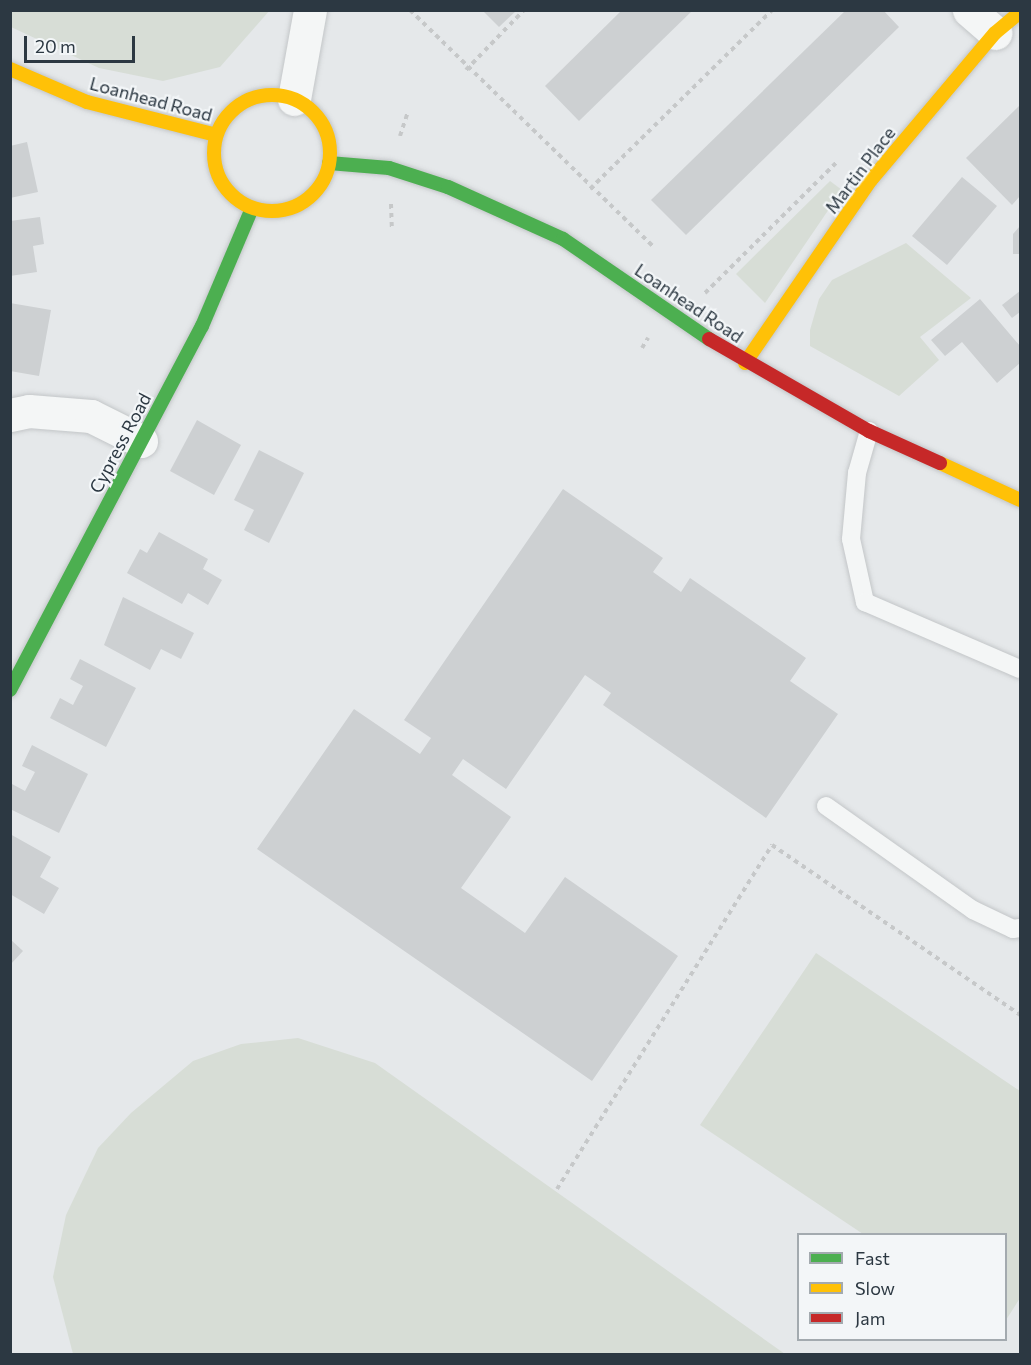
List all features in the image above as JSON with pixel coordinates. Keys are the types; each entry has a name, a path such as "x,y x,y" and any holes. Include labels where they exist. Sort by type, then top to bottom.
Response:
{"street":[{"path":"252,208 272,212 309,198 329,164 323,125 294,99 310,10"},
{"path":"969,10 995,33"},
{"name":"Martin Place","path":"745,363 871,180 995,33 1020,12"},
{"name":"Loanhead Road","path":"10,69 87,102 216,135"},
{"name":"Loanhead Road","path":"252,208 236,199 216,171 216,135 238,104 256,96 294,99"},
{"name":"Loanhead Road","path":"329,164 390,168 448,188 563,239 745,363 869,431 1020,500"},
{"name":"Cypress Road","path":"10,690 202,326 252,208"},
{"path":"10,414 29,411 91,416 141,441"}],"lane":[{"path":"869,431 857,473 851,539 865,602 1020,669"},
{"path":"826,806 973,910 1012,929 1020,928"}],"path":[{"path":"410,10 466,70 654,247"},
{"path":"466,70 524,10"},
{"path":"590,189 772,10"},
{"path":"557,1189 772,845 1020,1015"}],"shaded area":[{"path":"270,10 220,67 163,81 99,68 11,27 11,11"},
{"path":"830,181 842,190 765,303 736,274"},
{"path":"906,243 971,298 920,337 939,360 899,396 810,346 810,330 819,299 832,280"},
{"path":"816,953 1020,1091 1020,1298 1007,1318 1007,1233 862,1233 700,1125"},
{"path":"298,1038 375,1063 785,1354 73,1354 53,1277 66,1215 98,1148 131,1113 193,1061 241,1044"}],"building":[{"path":"482,10 517,10 499,27"},
{"path":"622,10 693,10 579,121 545,86"},
{"path":"846,10 883,10 899,27 686,235 651,200"},
{"path":"1020,105 1020,196 1012,205 966,158"},
{"path":"27,142 38,192 10,198 10,146"},
{"path":"962,177 997,206 947,265 912,236"},
{"path":"40,217 44,244 33,246 37,272 10,276 10,221"},
{"path":"1020,226 1020,254 1013,254 1013,234"},
{"path":"1020,291 1020,312 1012,318 1002,305"},
{"path":"980,299 1020,346 1020,363 997,383 962,342 945,356 931,340"},
{"path":"10,303 51,310 39,376 10,371"},
{"path":"197,420 241,445 214,495 170,471"},
{"path":"259,450 304,473 269,543 244,530 254,510 234,500"},
{"path":"563,489 663,558 653,572 681,592 690,578 806,658 790,681 838,714 766,818 603,705 611,693 585,675 506,789 463,759 452,775 511,817 461,888 525,933 565,877 678,956 592,1081 257,849 354,709 420,754 431,738 404,720"},
{"path":"159,532 208,559 203,569 222,580 208,605 188,593 182,604 127,573 140,549 147,553"},
{"path":"123,597 194,633 181,659 161,649 150,670 104,645"},
{"path":"80,659 136,688 106,747 50,718 60,698 73,705 83,686 70,679"},
{"path":"32,745 88,774 59,833 10,809 12,784 25,791 35,772 22,766"},
{"path":"10,834 51,857 40,877 59,888 44,914 10,894"},
{"path":"10,939 23,951 10,965"}],"traffic: fast":[{"path":"329,163 389,168 448,187 563,239 709,339"},
{"path":"10,690 202,326 252,208"}],"traffic: slow":[{"path":"745,363 871,180 995,33 1020,12"},
{"path":"10,69 87,102 216,135"},
{"path":"272,95 294,99 313,112 326,131 330,153 326,175 313,194 294,207 272,211 250,207 231,194 218,175 214,153 218,131 231,112 250,99 272,95"},
{"path":"940,463 1020,500"}],"traffic: jam":[{"path":"709,339 869,431 940,463"}]}
